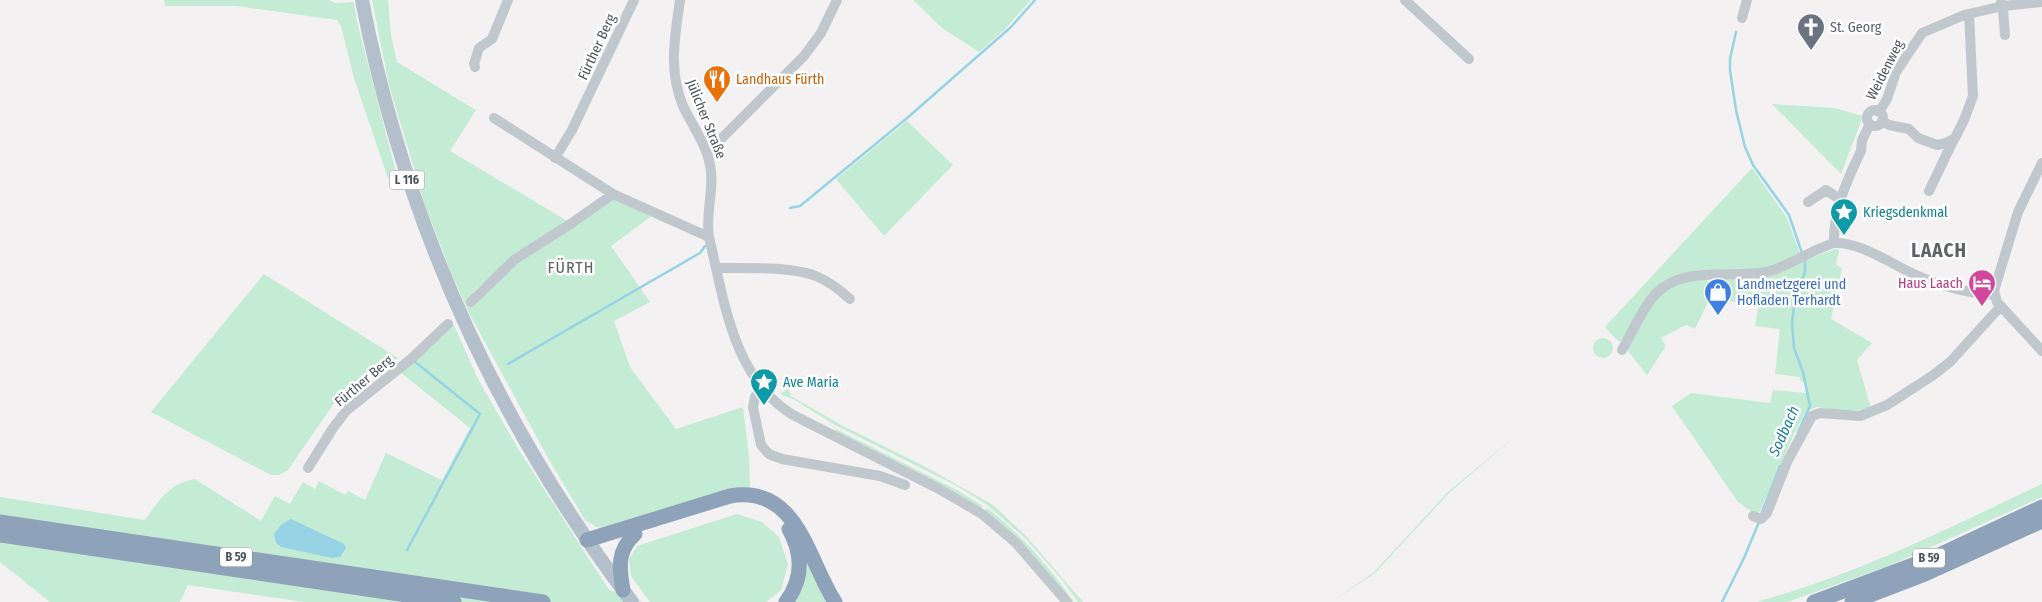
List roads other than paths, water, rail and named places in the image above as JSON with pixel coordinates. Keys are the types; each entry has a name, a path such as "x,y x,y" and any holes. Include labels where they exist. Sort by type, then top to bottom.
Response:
{"highway":[{"path":"590,545 730,496 740,494 754,496 776,505 795,523 835,602"},
{"path":"590,545 635,534 730,505 741,504 763,508 778,517 786,526 793,537 798,552 797,582 786,602"},
{"name":"B 59","path":"1814,602 1937,556 2042,507"},
{"name":"B 59","path":"1852,602 1926,574 2042,521"},
{"name":"B 59","path":"0,522 543,602"},
{"path":"627,596 620,557 627,542 635,534"},
{"name":"B 59","path":"0,535 454,602"},
{"path":"353,587 387,602"}],"main road":[{"name":"L 116","path":"362,0 377,74 394,136 418,212 441,273 477,351 537,462 590,545 627,596"}],"street":[{"path":"474,67 479,48 492,39 508,0"},
{"name":"Fürther Berg","path":"555,158 572,130 634,0"},
{"name":"Jülicher Straße","path":"680,0 673,54 675,81 682,104 707,153 711,172 707,222 708,238 738,345 748,368 778,405 792,414 946,493 982,514 1016,543 1067,602"},
{"path":"707,153 804,56 821,33 837,0"},
{"path":"1405,0 1469,59"},
{"path":"1742,18 1747,0"},
{"name":"Weidenweg","path":"1834,244 1834,222 1840,200 1861,151 1863,138 1870,124 1877,126 1896,72 1920,34 2002,3 2042,2"},
{"path":"2002,3 2005,35"},
{"path":"1929,190 1966,115 1972,96 1969,14"},
{"name":"Weidenweg","path":"1881,116 1892,126 1909,130 1918,138 1937,145 1955,138"},
{"path":"494,118 613,194 708,238"},
{"path":"2042,163 2018,212 1996,280 1994,295 2001,306 2042,351"},
{"path":"1808,202 1826,190 1840,200"},
{"path":"471,302 514,260 613,194"},
{"path":"1622,350 1648,304 1658,292 1671,283 1694,276 1769,271 1834,244 1843,244 1862,250 1924,279 1967,292 1994,295"},
{"path":"717,268 757,268 809,273 830,283 850,299"},
{"path":"1757,518 1767,513 1788,460 1812,416 1821,413 1860,416 1887,404 1932,376 1950,362 2001,306"},
{"name":"Fürther Berg","path":"308,468 333,428 347,410 411,360 448,324"},
{"path":"763,388 755,397 753,407 761,444 769,454 782,459 880,476 905,485"}],"water":[{"path":"291,519 344,544 346,548 340,557 332,558 281,547 276,543 274,534 281,525"}],"waterway":[{"path":"790,208 800,206 906,119 1011,27 1035,0"},
{"name":"Sodbach","path":"1736,32 1730,59 1730,70 1736,110 1745,147 1753,165 1789,215 1802,253"},
{"path":"508,364 700,253 705,246"},
{"name":"Sodbach","path":"1798,432 1810,406 1803,372 1794,348 1792,323 1795,298 1805,272 1805,261"},
{"path":"407,550 480,414 414,361"},
{"name":"Sodbach","path":"1762,512 1780,466"},
{"name":"Sodbach","path":"1722,602 1759,522"}],"place":[{"name":"St. Georg","path":"1811,51"},
{"name":"Landhaus Fürth","path":"717,103"},
{"name":"Kriegsdenkmal","path":"1844,236"},
{"name":"Haus Laach","path":"1982,307"},
{"name":"Landmetzgerei und Hofladen Terhardt","path":"1718,316"},
{"name":"Ave Maria","path":"764,406"}],"district":[{"name":"LAACH","path":"1939,250"},
{"name":"FÜRTH","path":"571,267"}]}
